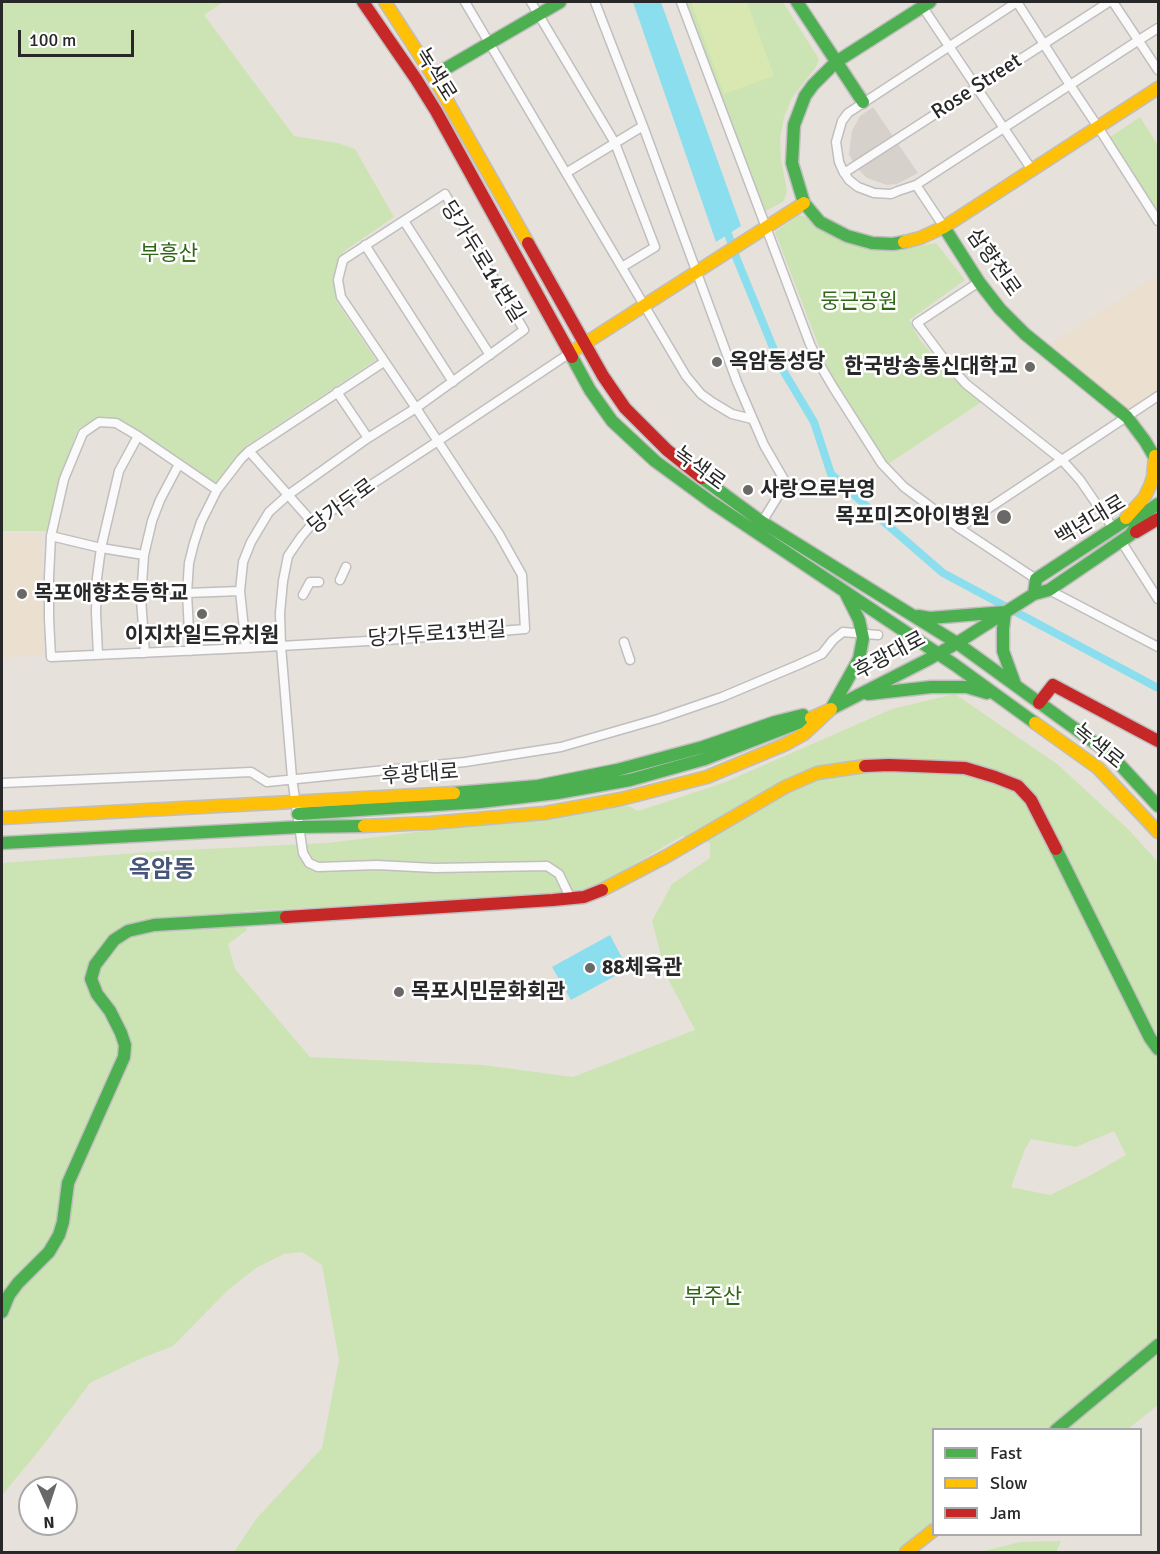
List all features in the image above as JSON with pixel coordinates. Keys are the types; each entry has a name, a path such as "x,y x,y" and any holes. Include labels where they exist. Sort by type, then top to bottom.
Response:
{"street":[{"name":"녹색로","path":"363,2 436,111 590,390 612,421 655,461 711,502 937,653 1098,768 1158,832"},
{"name":"녹색로","path":"385,2 434,76 603,376 626,408 667,450 762,522 914,616 962,640 1039,703 1110,754 1158,806"},
{"path":"465,2 686,376 701,394 722,409 752,419"},
{"path":"531,2 615,143 655,247 622,267"},
{"path":"434,76 560,2"},
{"path":"595,2 700,270 737,382 768,454 786,483 762,522"},
{"path":"681,2 765,228 815,354 833,387 882,464 904,487 959,528 1036,579 1034,594"},
{"path":"797,2 863,102"},
{"path":"1158,28 1139,40 1070,85 1004,128 916,185 891,194 874,193 858,187 844,173 837,152 838,134 848,112 1017,2 1070,85 1098,127 1158,221"},
{"path":"1111,2 1158,70"},
{"name":"Rose Street","path":"844,173 1111,2"},
{"path":"926,4 949,45 1032,170"},
{"name":"삼향천로","path":"926,4 836,62 805,96 794,125 792,163 804,203 820,222 831,229 872,243 908,242 944,227 979,282 1000,309 1025,333 1127,417 1157,458"},
{"path":"916,185 944,227 1158,88"},
{"path":"566,173 643,126"},
{"name":"당가두로14번길","path":"445,194 525,330 416,408 341,297 338,280 343,260 365,245 445,194"},
{"path":"570,353 804,203"},
{"name":"당가두로14번길","path":"404,221 490,355"},
{"path":"365,245 453,382"},
{"path":"979,282 917,322 947,363 966,384 1062,460 1118,525 1144,498 1153,477 1157,458"},
{"name":"당가두로","path":"570,353 313,523 288,556 280,613 292,778 303,853 309,863 318,867 547,866 559,874 570,897"},
{"path":"190,651 187,576 201,522 217,490 249,451 384,362"},
{"path":"337,392 368,438"},
{"path":"959,528 1158,396"},
{"path":"246,648 240,591 243,562 251,542 269,512 288,495 368,438 416,408 438,441"},
{"path":"217,490 117,423 99,422 83,433 64,479 51,536 48,615 51,657 281,646"},
{"path":"98,655 96,613 101,548 119,471 138,436"},
{"name":"당가두로13번길","path":"281,646 525,629 522,575 499,534 438,441"},
{"path":"249,451 313,523"},
{"path":"145,653 141,598 144,555 152,521 160,500 179,464"},
{"name":"백년대로","path":"1036,579 1118,525 1154,507"},
{"name":"백년대로","path":"1005,612 1034,594 1049,590 1125,538 1154,507"},
{"path":"1158,519 1125,538 1158,599"},
{"path":"51,536 144,555"},
{"path":"340,580 346,567"},
{"path":"303,595 310,582 319,582"},
{"path":"1049,590 1158,647"},
{"path":"187,593 240,591"},
{"path":"831,709 859,659 862,638 859,620 845,591"},
{"path":"914,616 930,618 1005,612 1002,642 1016,685"},
{"name":"후광대로","path":"2,843 300,827 320,822 400,812 487,808 565,799 623,788 706,764 801,729 831,709 962,640 1005,612"},
{"path":"2,783 251,772 267,782 465,762 561,747 658,719 722,697 822,654 843,632 878,635"},
{"path":"624,642 630,660"},
{"path":"1039,703 1053,685 1158,741"},
{"path":"858,696 931,687 967,687 999,697"},
{"name":"후광대로","path":"2,818 297,808 538,786 617,770 704,747 775,722 831,709"},
{"path":"2,1312 9,1295 49,1252 59,1235 68,1183 124,1057 121,1034 110,1011 97,994 91,979 95,965 114,940 128,931 154,925 584,897 610,887 667,856 784,786 817,772 856,766 889,765 965,768 1018,786 1031,800 1158,1050"},
{"path":"1058,1428 1158,1345"},
{"path":"906,1552 932,1531"}],"shaded area":[{"path":"873,107 918,173 897,184 887,185 867,178 855,166 849,154 852,131 860,116"},
{"path":"1158,274 1158,391 1132,409 1125,408 1049,345"},
{"name":"목포애향초등학교","path":"2,533 41,533 44,655 2,658"}],"green space":[{"name":"부흥산","path":"2,2 223,2 204,15 294,136 338,143 355,149 394,217 343,252 334,278 337,302 376,360 246,446 217,484 119,419 98,417 78,429 62,474 47,531 2,531"},
{"path":"685,2 783,2 819,59 816,67 792,98 784,117 780,139 781,160 787,191 784,201 764,212"},
{"path":"691,2 747,2 774,76 724,94"},
{"path":"1140,117 1158,145 1158,212 1110,137"},
{"name":"둥근공원","path":"799,215 807,217 838,240 872,250 902,249 936,243 965,280 909,320 920,340 956,382 983,401 888,464 828,370 775,232"},
{"name":"부주산","path":"955,694 1057,764 1127,828 1157,861 1158,1405 1129,1428 932,1428 932,1533 908,1542 921,1552 234,1552 256,1519 322,1448 339,1360 322,1265 302,1252 284,1254 256,1268 228,1290 173,1346 90,1383 2,1495 2,863 164,851 327,843 629,806 638,811 723,783 892,709","holes":["682,836 710,843 710,858 672,884 652,921 666,975 695,1030 573,1077 483,1065 310,1057 235,969 228,944 247,930 245,911 543,896 599,885","1114,1131 1126,1155 1050,1195 1011,1187 1031,1139 1076,1147"]},
{"path":"1061,1541 1056,1552 980,1552 1020,1542"}],"water":[{"path":"633,2 661,2 741,226 716,242"},
{"name":"88체육관","path":"610,935 628,969 571,1000 552,967"}],"waterway":[{"path":"725,225 781,367 814,422 831,474 943,573 1158,688"}],"traffic: fast":[{"path":"433,76 560,2"},
{"path":"797,2 863,102"},
{"path":"904,242 872,243 847,236 820,222 804,203 792,163 794,125 805,96 836,62 930,2"},
{"path":"944,227 979,282 1000,309 1025,334 1127,417 1158,463"},
{"path":"572,357 590,390 612,421 655,461 711,502 955,665 1035,723"},
{"path":"702,478 762,522 957,643 1110,754 1158,806"},
{"path":"1034,594 1036,579 1123,522 1158,504"},
{"path":"831,709 927,660 1034,594 1049,590 1130,535 1149,510"},
{"path":"831,709 859,659 863,638 859,620 845,592"},
{"path":"918,616 930,618 1005,612 1003,651 1015,684"},
{"path":"868,694 931,687 967,687 987,693"},
{"path":"454,793 538,786 617,770 703,747 775,722 803,715"},
{"path":"298,814 480,802 557,793 630,780 705,759 811,718"},
{"path":"2,843 300,827 364,826"},
{"path":"1056,849 1150,1038 1158,1049"},
{"path":"2,1312 9,1295 49,1252 59,1235 68,1183 124,1057 125,1045 121,1033 110,1011 97,994 91,979 95,965 114,940 128,931 154,925 286,917"},
{"path":"1058,1428 1158,1345"}],"traffic: slow":[{"path":"385,2 433,76 528,243"},
{"path":"904,242 920,238 944,227 1158,88"},
{"path":"570,353 804,203"},
{"path":"1126,518 1144,498 1150,486 1155,456"},
{"path":"364,826 545,813 621,799 707,777 786,744 804,734 831,709 811,718"},
{"path":"1035,723 1098,768 1158,832"},
{"path":"602,890 667,856 785,787 817,773 865,766"},
{"path":"2,818 454,793"},
{"path":"906,1552 932,1532"}],"traffic: jam":[{"path":"363,2 436,111 572,357"},
{"path":"528,243 603,376 625,408 667,450 702,478"},
{"path":"1136,532 1158,519"},
{"path":"1039,703 1053,685 1158,741"},
{"path":"865,766 965,768 1018,786 1031,800 1056,849"},
{"path":"286,917 553,900 584,897 602,890"}],"place":[{"name":"옥암동성당","path":"717,362"},
{"name":"한국방송통신대학교","path":"1030,367"},
{"name":"사랑으로부영","path":"748,490"},
{"name":"목포미즈아이병원","path":"1004,517"},
{"name":"목포애향초등학교","path":"22,594"},
{"name":"이지차일드유치원","path":"202,614"},
{"name":"88체육관","path":"590,968"},
{"name":"목포시민문화회관","path":"399,992"}],"district":[{"name":"옥암동","path":"162,871"}]}
